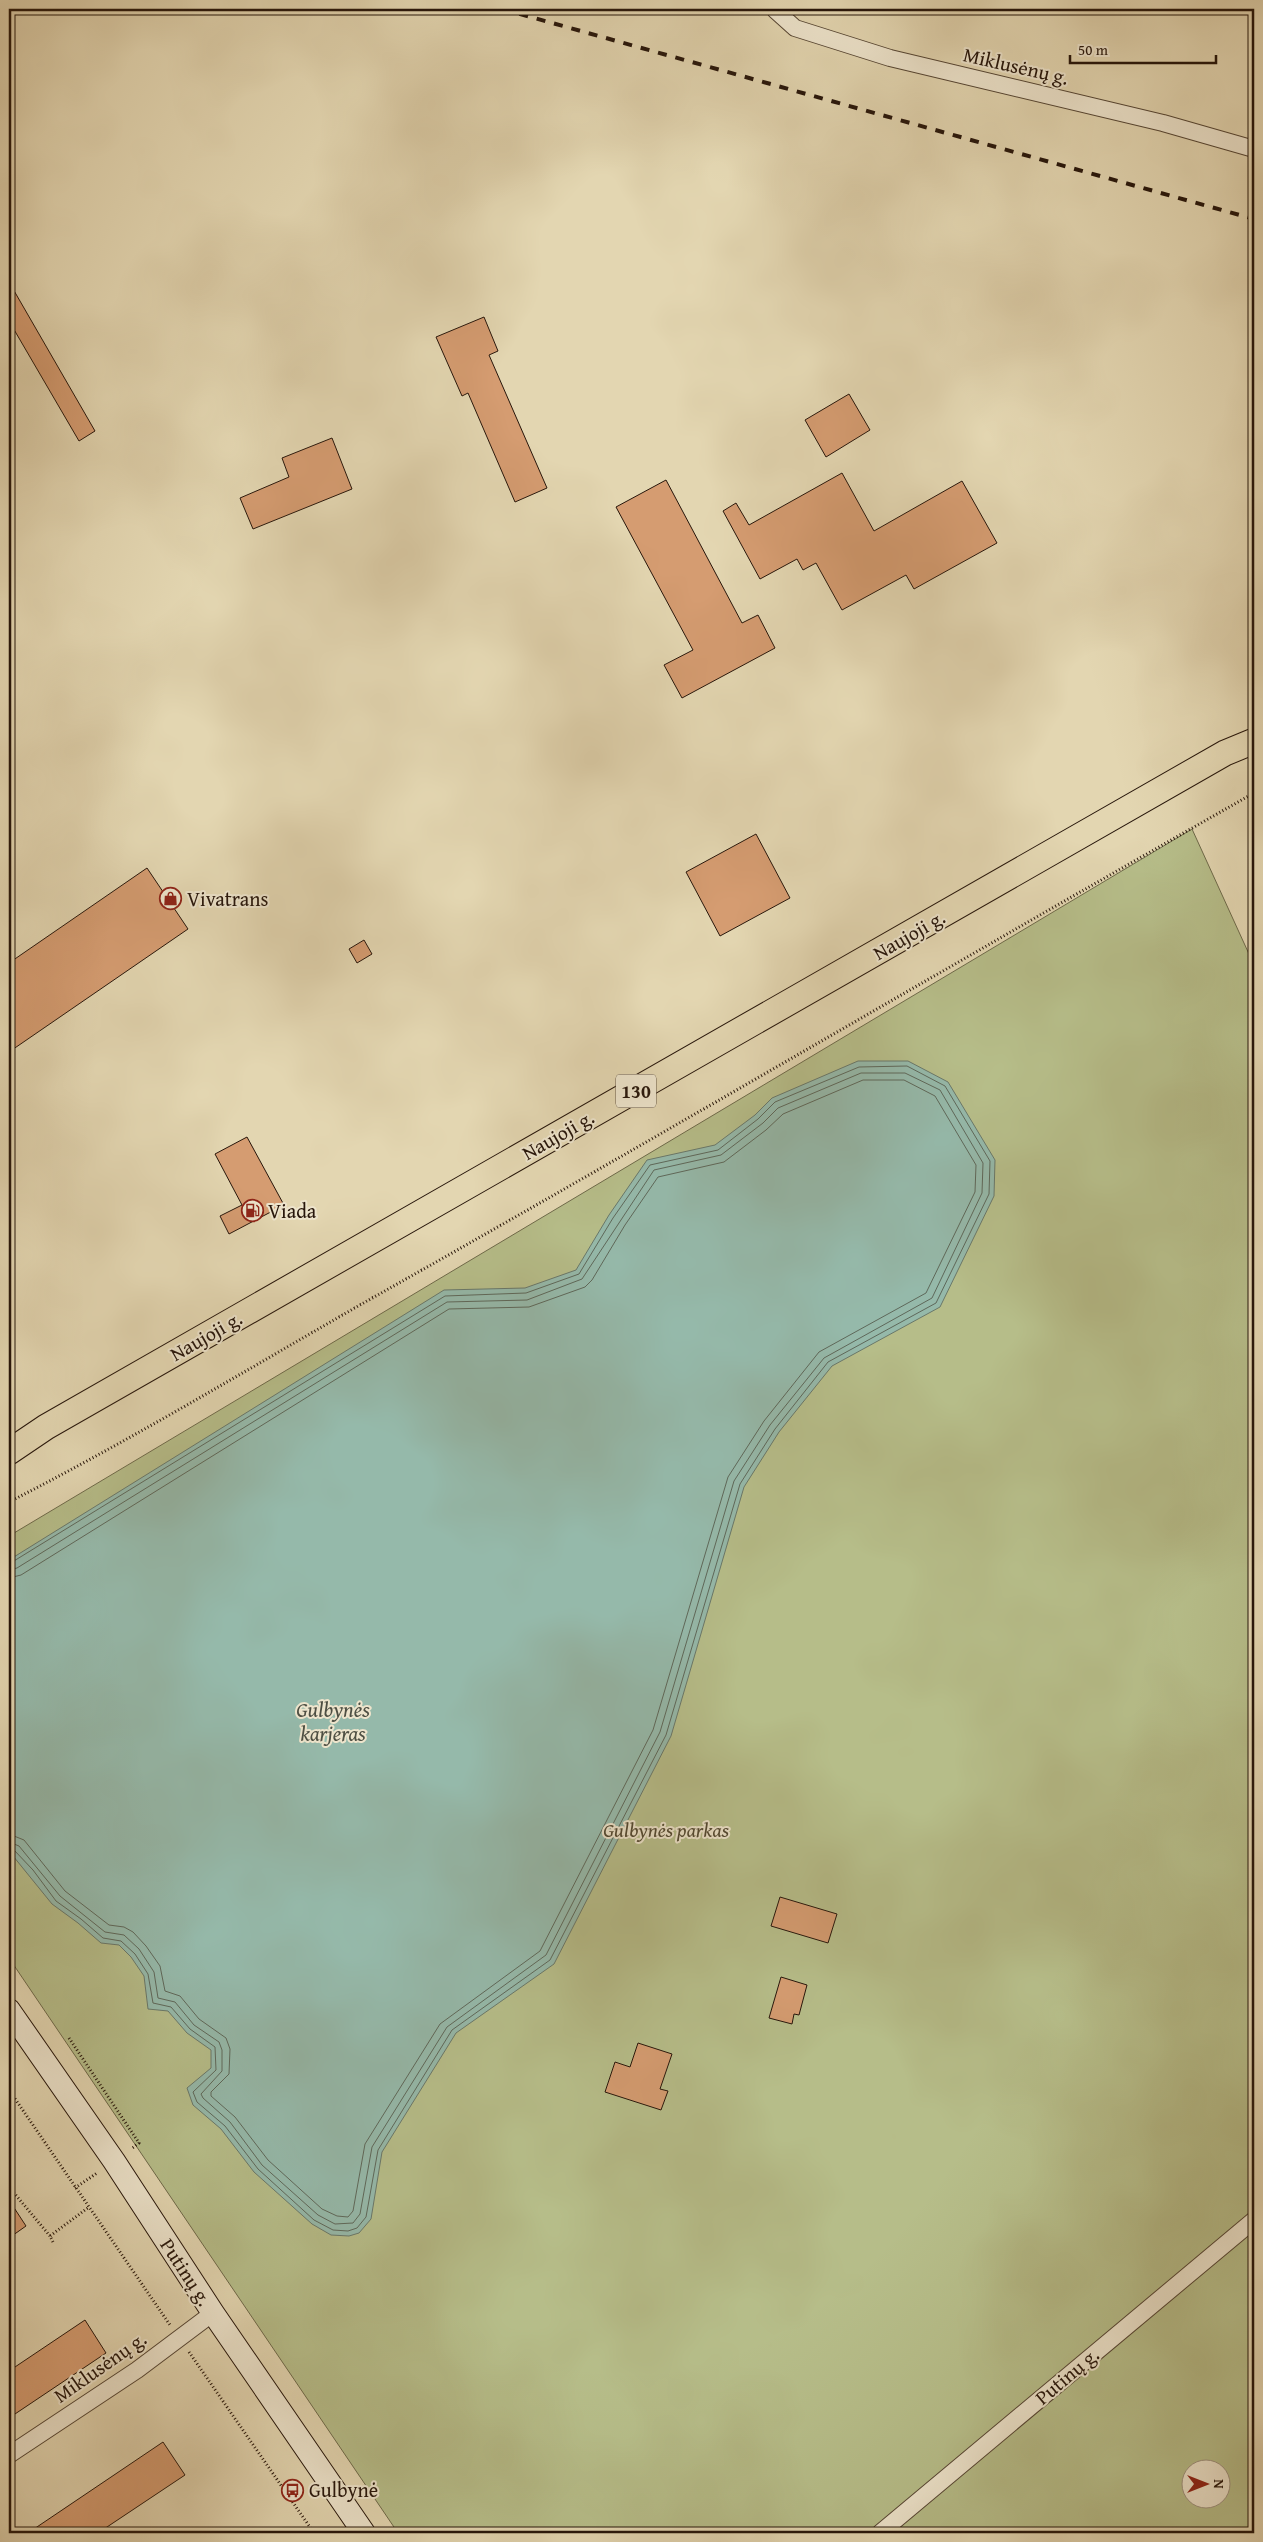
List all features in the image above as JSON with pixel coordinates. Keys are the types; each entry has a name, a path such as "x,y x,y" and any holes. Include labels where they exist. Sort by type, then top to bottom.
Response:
{"main road":[{"name":"Naujoji g.","path":"1225,753 1254,729"},
{"name":"Naujoji g.","path":"9,1452 46,1427 1225,753 1254,741"},
{"name":"Naujoji g.","path":"9,1444 46,1427"},
{"name":"Putinų g.","path":"9,2010 114,2161 213,2312 364,2533"}],"street":[{"name":"Miklusėnų g.","path":"776,10 795,28 890,58 1163,123 1254,149"},
{"name":"Putinų g.","path":"880,2533 1254,2220"},
{"name":"Miklusėnų g.","path":"9,2455 137,2370 213,2312"}],"path":[{"path":"9,1502 133,1436 744,1087 1031,919 1254,793"},
{"path":"9,2090 314,2533"},
{"path":"9,2187 53,2242"},
{"path":"50,2236 88,2207"}],"green space":[{"name":"Gulbynės parkas","path":"1192,829 1254,965 1254,2533 398,2533 9,1958 9,1536"}],"water":[{"name":"Gulbynės karjeras","path":"858,1061 908,1061 948,1082 995,1160 994,1196 940,1307 832,1366 779,1432 744,1487 671,1736 554,1964 456,2033 382,2152 371,2219 359,2233 349,2236 331,2235 312,2224 254,2172 221,2129 193,2105 187,2088 211,2068 211,2050 187,2033 168,2011 148,2009 144,1976 131,1957 119,1945 101,1943 52,1904 9,1851 9,1560 444,1290 525,1288 576,1270 609,1215 647,1160 715,1145 755,1115 772,1098"}],"building":[{"path":"9,282 95,431 79,441 9,321"},
{"path":"484,317 498,351 489,355 547,488 515,502 468,393 462,396 436,337"},
{"path":"849,394 870,430 826,457 805,420"},
{"path":"332,438 352,489 253,529 240,498 289,477 282,458"},
{"path":"842,473 874,531 962,481 997,543 914,589 906,575 842,610 816,563 803,570 797,559 760,579 723,511 736,503 749,525"},
{"path":"666,480 742,623 758,615 775,648 682,698 664,665 693,650 616,507"},
{"path":"756,834 790,898 720,936 686,872"},
{"path":"147,868 188,929 9,1052 9,963"},
{"path":"364,940 372,954 357,963 349,949"},
{"path":"247,1137 284,1205 229,1234 220,1216 242,1205 215,1154"},
{"path":"780,1897 837,1914 828,1943 771,1926"},
{"path":"781,1977 807,1985 799,2015 794,2014 792,2024 769,2018"},
{"path":"638,2043 672,2054 660,2089 668,2091 661,2110 605,2092 615,2062 630,2067"},
{"path":"9,2200 26,2226 9,2238"},
{"path":"85,2320 106,2353 9,2418 9,2371"},
{"path":"163,2442 185,2475 98,2533 28,2533"}],"railway":[{"path":"502,9 1254,219"}],"place":[{"name":"Vivatrans","path":"171,899"},
{"name":"Viada","path":"252,1211"},
{"name":"Gulbynė","path":"293,2490"}]}
